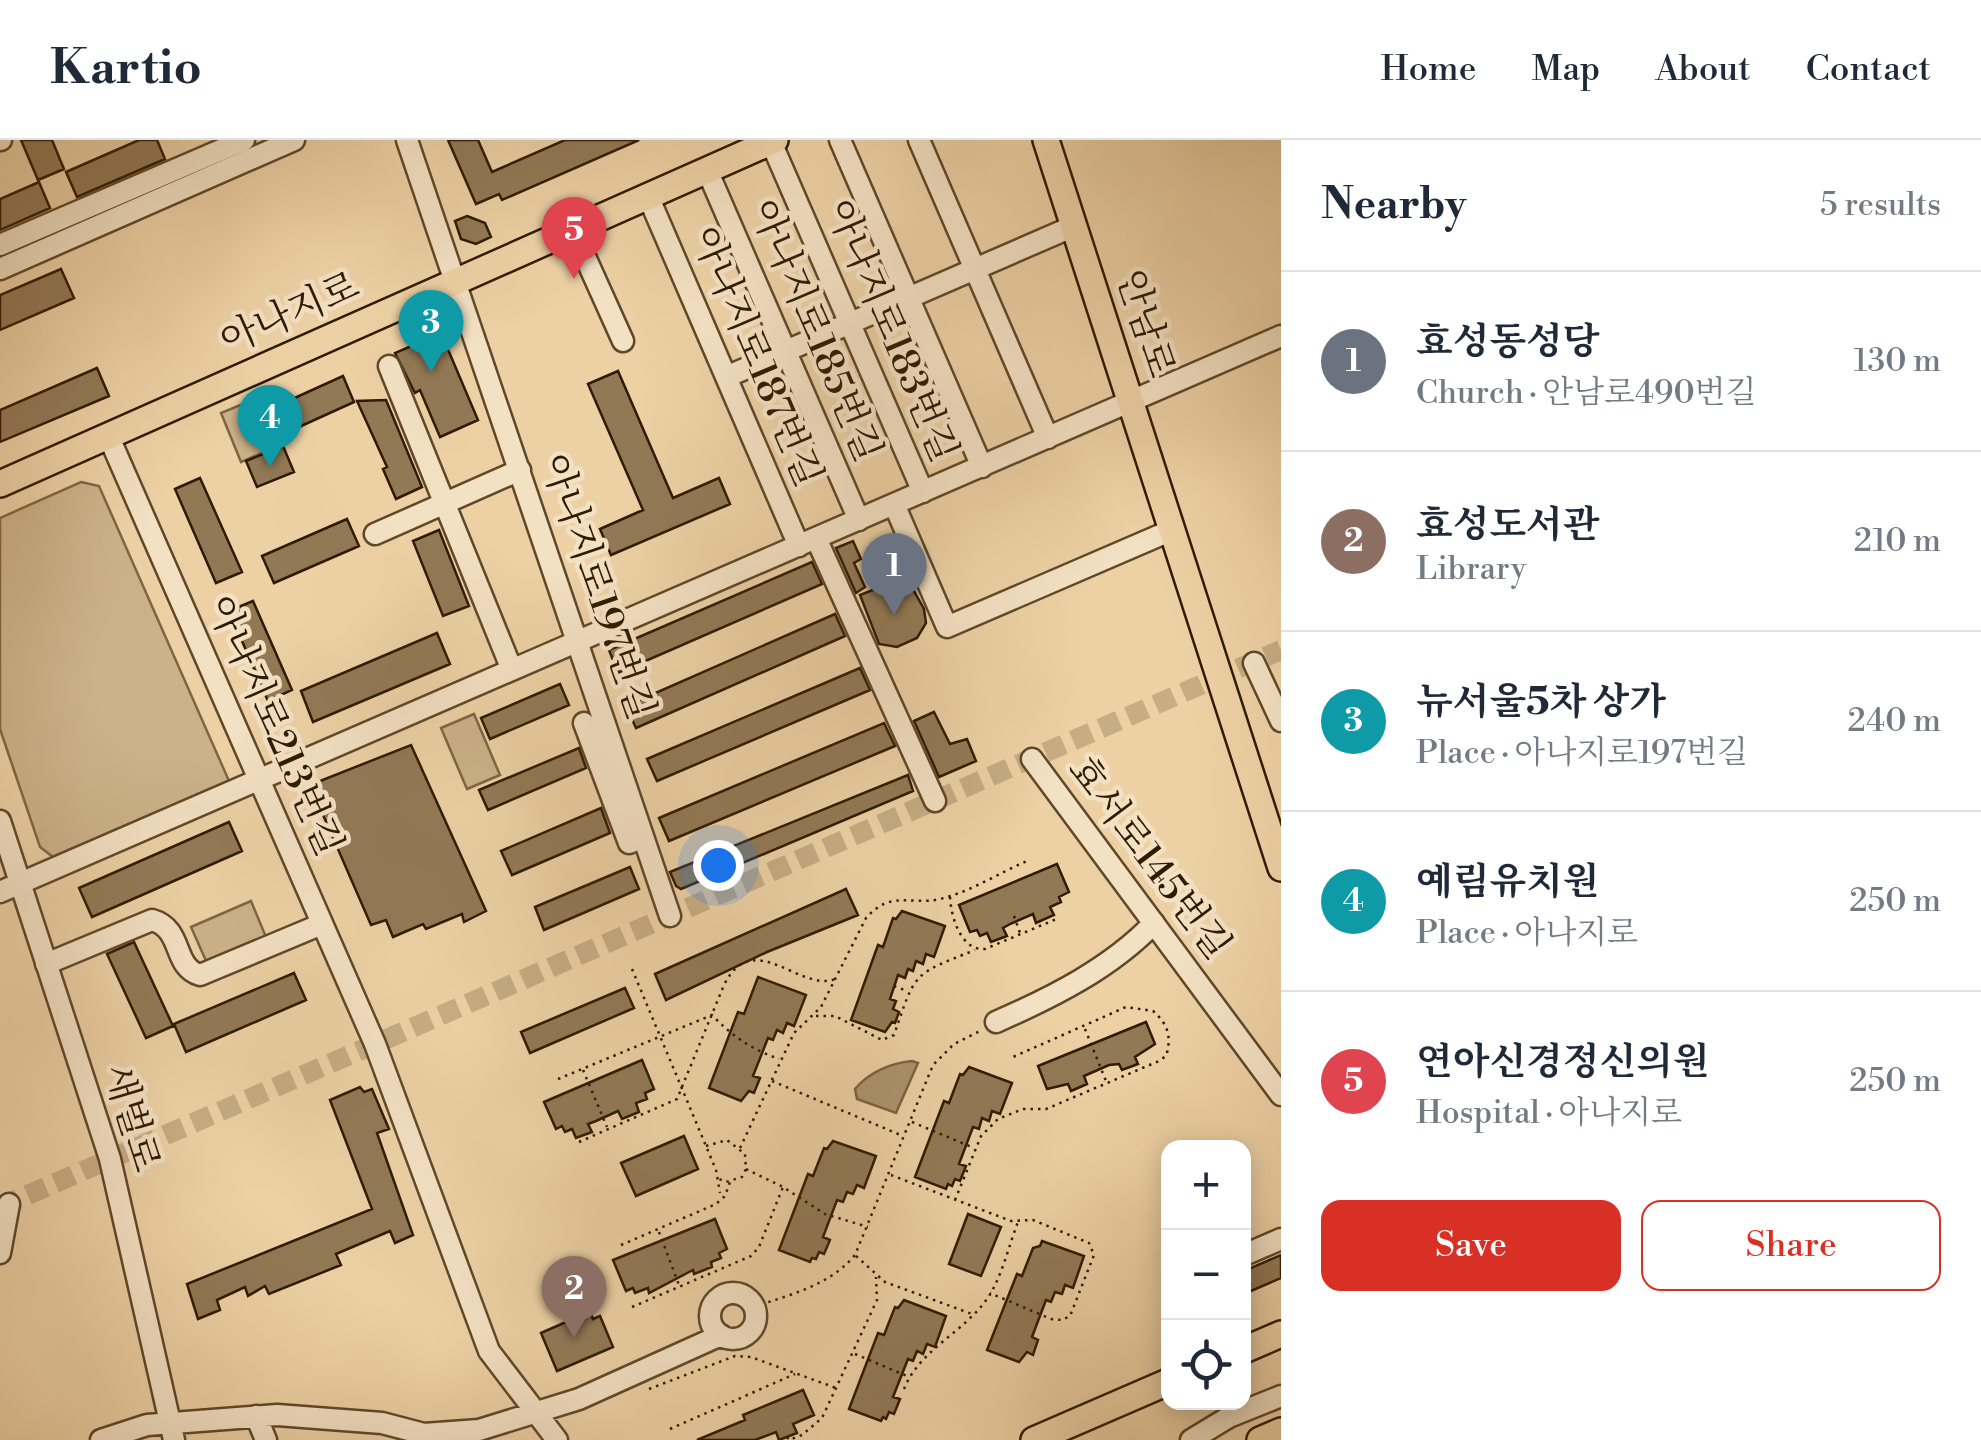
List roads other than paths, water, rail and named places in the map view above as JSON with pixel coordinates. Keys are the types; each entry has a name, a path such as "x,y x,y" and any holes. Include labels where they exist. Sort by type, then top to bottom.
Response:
{"main road":[{"name":"안남로","path":"1046,140 1277,841 1281,868"},
{"name":"아나지로","path":"0,484 773,141"},
{"path":"1251,1347 1281,1336"},
{"path":"1034,1440 1161,1385"},
{"path":"1260,1440 1281,1431"}],"street":[{"path":"0,246 214,146 244,140"},
{"path":"0,269 294,140"},
{"name":"아나지로197번길","path":"407,140 670,916"},
{"path":"840,140 982,466"},
{"path":"919,140 1048,438"},
{"name":"아나지로183번길","path":"773,141 923,492"},
{"name":"아나지로185번길","path":"708,170 859,520"},
{"name":"아나지로187번길","path":"648,196 726,377 935,801"},
{"path":"726,377 1074,226"},
{"path":"572,230 624,341"},
{"path":"0,892 1281,336"},
{"path":"388,366 512,670"},
{"name":"아나지로213번길","path":"108,436 375,1044 489,1351 557,1440"},
{"path":"375,534 520,470"},
{"path":"894,504 947,627 1172,530"},
{"path":"1254,662 1281,721"},
{"path":"584,723 629,843 643,836"},
{"name":"효서로145번길","path":"1032,759 1281,1095"},
{"name":"새벌로","path":"0,822 110,1159 172,1431"},
{"path":"46,964 152,920 170,930 186,966 200,975 322,924"},
{"path":"996,1022 1101,968 1134,944 1154,923"},
{"path":"0,1253 8,1204"},
{"path":"1251,1252 1281,1240"},
{"path":"101,1440 147,1425 172,1431 277,1414 382,1423 424,1434 480,1430 493,1433 536,1412 579,1400 721,1336 735,1338 748,1333 755,1321 754,1307 744,1296 721,1296 715,1301 711,1324 721,1336"},
{"path":"1191,1440 1281,1396"},
{"path":"256,1416 266,1440"}],"tunnel":[{"path":"0,1207 1281,650"}],"place":[{"name":"연아신경정신의원","path":"574,279"},
{"name":"뉴서울5차 상가","path":"431,372"},
{"name":"예림유치원","path":"270,467"},
{"name":"효성동성당","path":"894,615"},
{"name":"효성도서관","path":"574,1338"}]}
